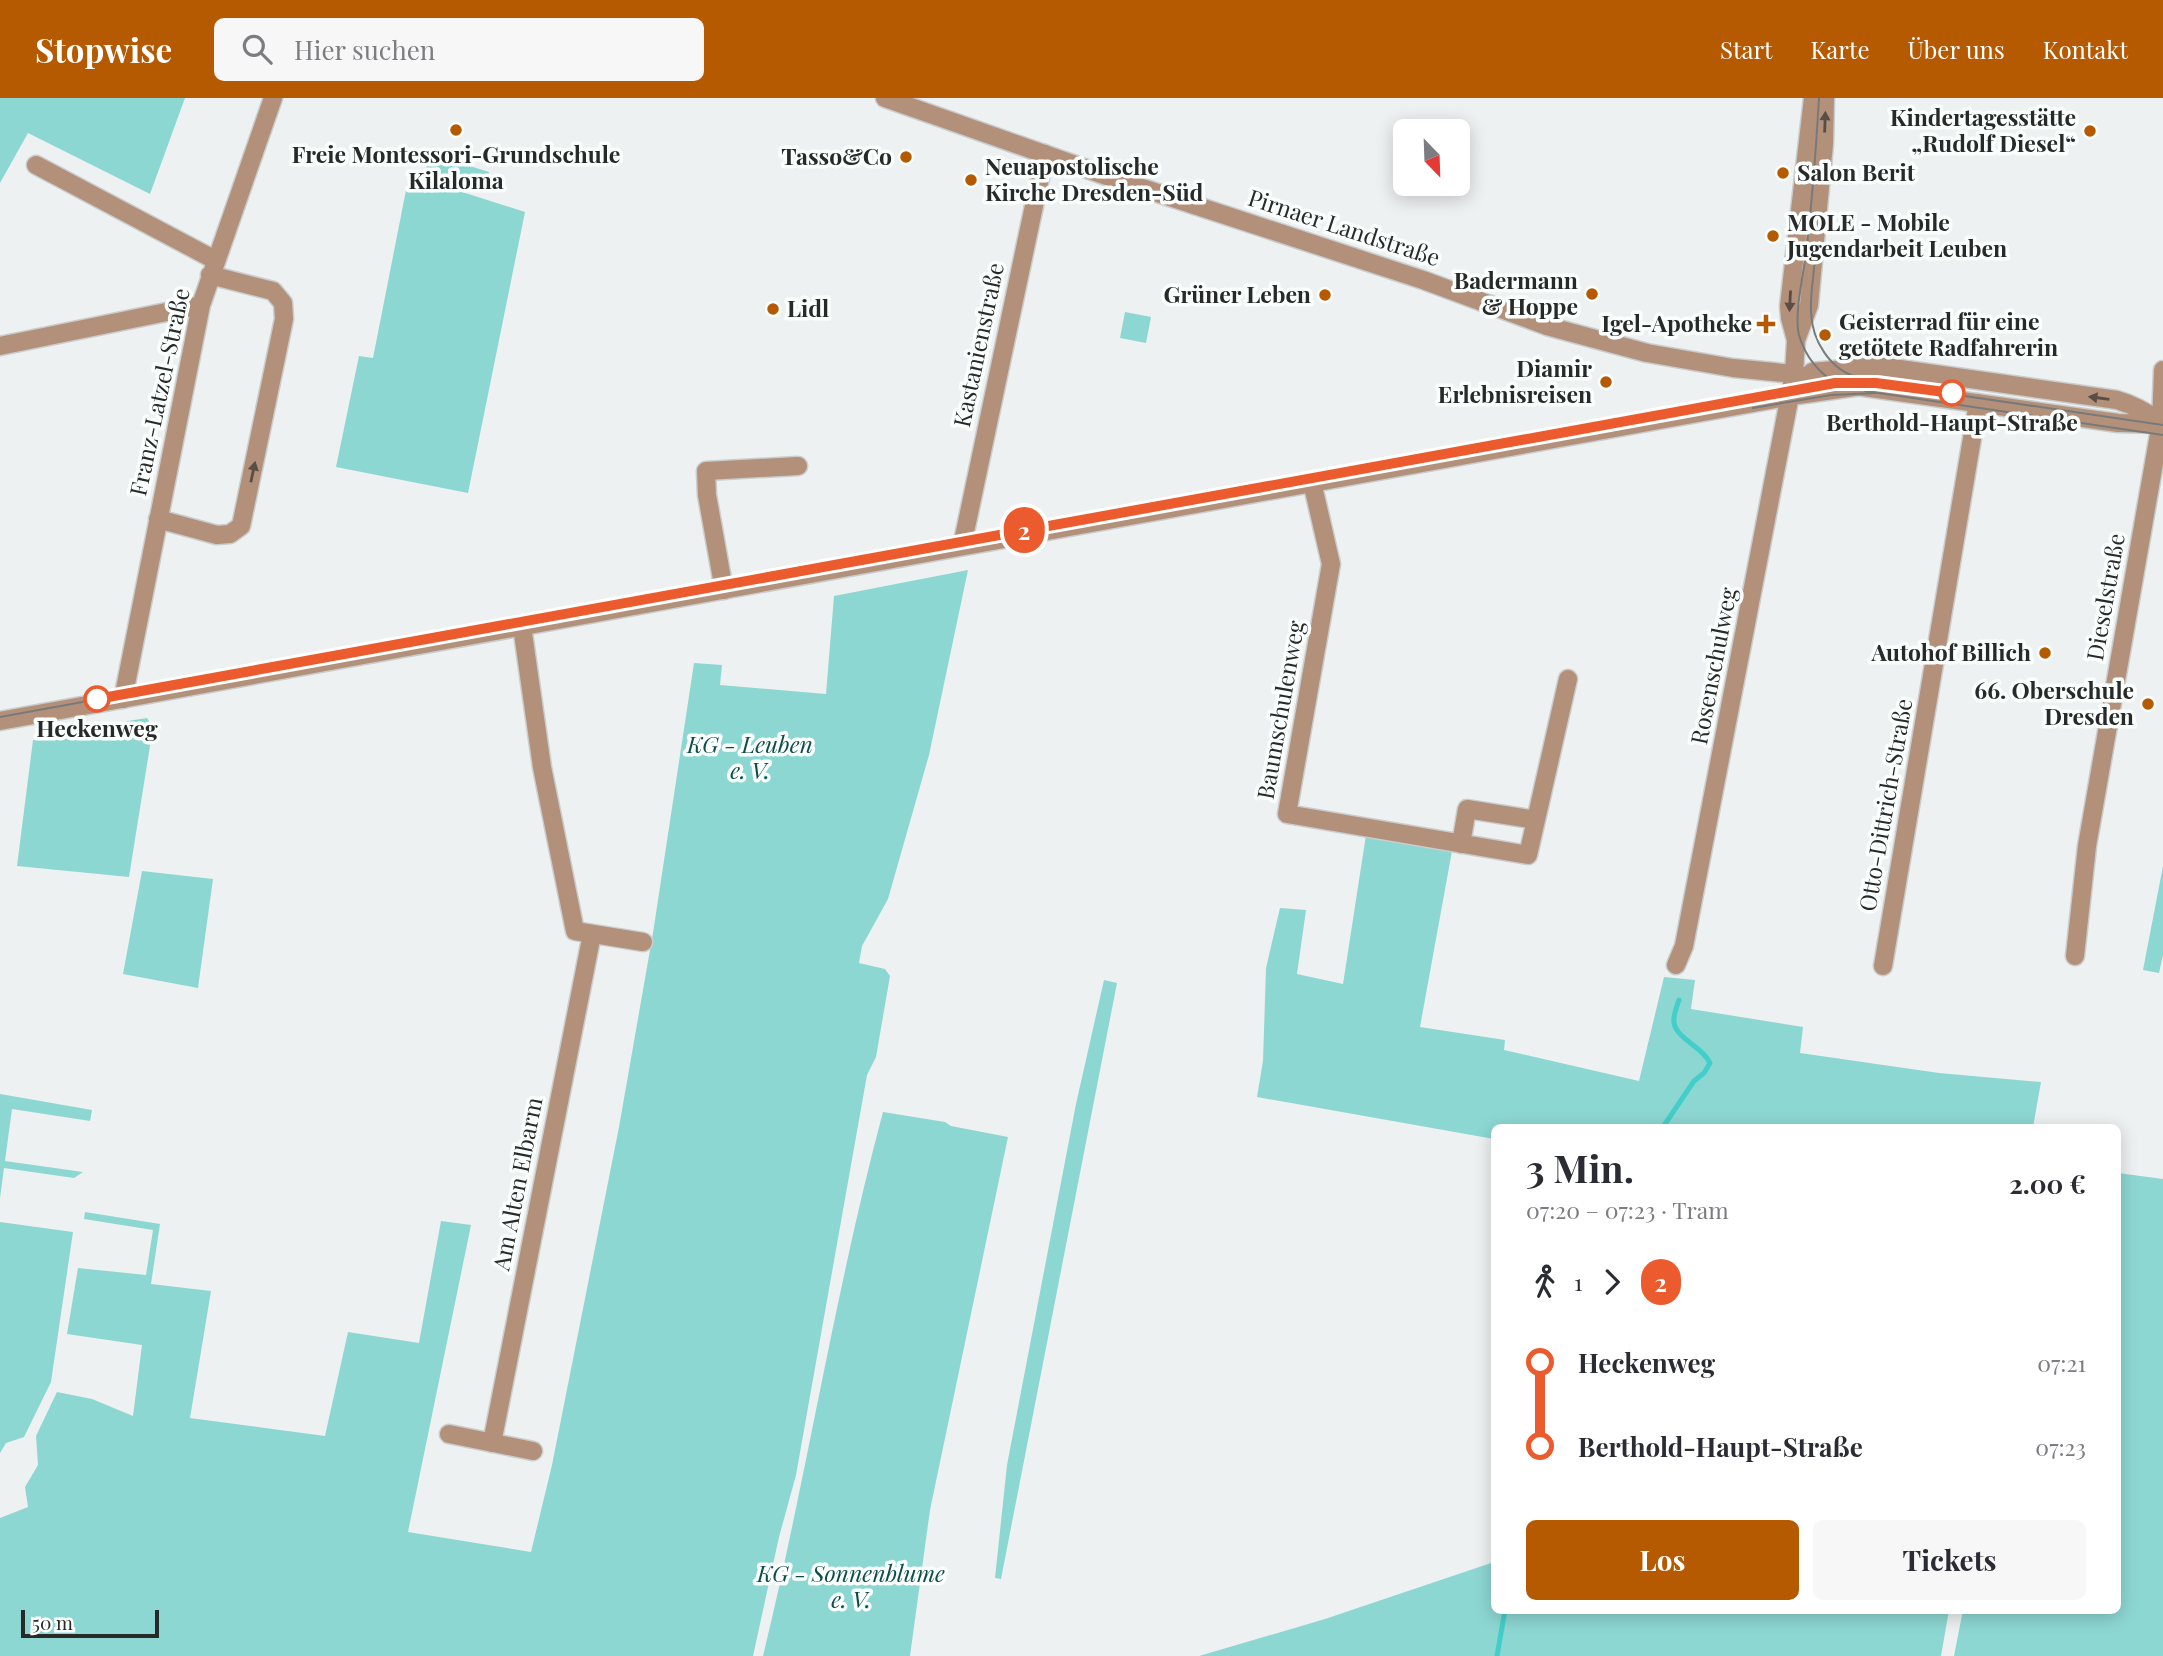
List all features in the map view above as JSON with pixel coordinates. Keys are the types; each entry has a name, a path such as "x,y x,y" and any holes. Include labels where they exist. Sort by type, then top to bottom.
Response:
{"street":[{"name":"Franz-Latzel-Straße","path":"122,699 201,305 273,98"},
{"name":"Pirnaer Landstraße","path":"885,98 1423,280 1547,326 1647,353 1733,368 1794,374 2118,423 2162,423"},
{"path":"1796,340 1789,306 1813,98"},
{"path":"1796,340 1809,304 1825,98"},
{"name":"Kastanienstraße","path":"962,546 1045,154"},
{"path":"36,165 213,268"},
{"name":"Franz-Latzel-Straße","path":"158,519 217,535 230,534 241,526 284,311 283,303 273,291 213,268"},
{"path":"0,346 201,305"},
{"name":"Rosenschulweg","path":"1676,965 1684,946 1791,396 1796,340"},
{"name":"Pirnaer Landstraße","path":"1794,374 1879,366 2117,400 2131,404 2162,423"},
{"name":"Dieselstraße","path":"2075,956 2087,846 2162,423 2163,370"},
{"path":"0,721 1312,482 1791,396 1861,386"},
{"name":"Otto-Dittrich-Straße","path":"1883,966 1978,403"},
{"path":"723,590 705,471 798,466"},
{"name":"Baumschulenweg","path":"1312,482 1331,564 1287,814 1528,855 1568,679"},
{"path":"522,626 542,766 575,932 643,942"},
{"path":"1461,844 1467,809 1536,820"},
{"name":"Am Alten Elbarm","path":"492,1443 592,934"},
{"path":"449,1434 533,1451"}],"green space":[{"path":"0,98 185,98 150,194 28,133 0,183"},
{"path":"431,154 489,172 483,191 425,172"},
{"path":"409,175 525,212 468,493 336,467 359,356 373,358"},
{"path":"1125,312 1151,317 1146,343 1120,338"},
{"name":"KG - Leuben e. V.","path":"968,570 929,755 888,899 862,946 859,963 885,969 890,976 876,1057 867,1075 796,1475 779,1537 753,1656 0,1656 0,1518 28,1507 25,1487 38,1465 36,1436 57,1392 92,1399 133,1416 142,1345 67,1334 78,1268 146,1275 153,1230 84,1219 85,1212 160,1224 151,1284 211,1291 190,1418 325,1436 348,1332 419,1343 441,1221 471,1225 408,1532 531,1552 552,1465 619,1127 653,933 694,663 722,665 720,685 826,694 834,596"},
{"path":"147,718 153,727 129,877 17,866 33,740 87,731 89,727"},
{"path":"1366,835 1452,851 1420,1027 1505,1040 1504,1050 1639,1081 1664,977 1695,980 1691,1009 1803,1027 1800,1053 1939,1073 2041,1082 2034,1124 1491,1124 1491,1138 1257,1097 1263,1061 1266,968 1280,908 1306,910 1297,974 1343,984"},
{"path":"2163,866 2163,955 2159,973 2143,970"},
{"path":"142,871 213,879 198,988 123,974"},
{"path":"1104,980 1117,983 1001,1579 995,1578 1007,1465 1076,1104"},
{"path":"0,1094 92,1110 90,1121 12,1109 5,1161 83,1172 74,1178 4,1168 0,1198"},
{"name":"KG - Sonnenblume e. V.","path":"883,1112 945,1122 951,1126 1008,1137 930,1510 910,1656 763,1656 850,1247"},
{"path":"2121,1173 2163,1179 2163,1656 1954,1656 1962,1614 2121,1614"},
{"path":"0,1222 73,1232 51,1382 24,1437 6,1443 0,1453"},
{"path":"1491,1563 1491,1614 1948,1614 1941,1656 1199,1656 1325,1619"}],"waterway":[{"path":"1665,1124 1694,1081 1704,1073 1710,1063 1676,1028 1674,1016 1679,1000"},
{"path":"1497,1656 1504,1614"}],"tram line":[{"path":"1819,98 1798,327 1809,357 1819,370 1838,384"},
{"path":"1815,257 1811,305 1815,333 1824,353 1831,361 1859,378"},
{"path":"0,717 1835,383 1876,383 2163,425"},
{"name":"2","path":"97,699 1835,383 1876,383 1952,393"},
{"path":"1865,391 2163,435"},
{"path":"1753,408 1831,395 1875,393"}],"place":[{"name":"Freie Montessori-Grundschule Kilaloma","path":"456,130"},
{"name":"Kindertagesstätte „Rudolf Diesel“","path":"2090,131"},
{"name":"Tasso&Co","path":"906,157"},
{"name":"Salon Berit","path":"1783,173"},
{"name":"Neuapostolische Kirche Dresden-Süd","path":"971,180"},
{"name":"MOLE - Mobile Jugendarbeit Leuben","path":"1773,236"},
{"name":"Badermann & Hoppe","path":"1592,294"},
{"name":"Grüner Leben","path":"1325,295"},
{"name":"Lidl","path":"773,309"},
{"name":"Igel-Apotheke","path":"1766,324"},
{"name":"Geisterrad für eine getötete Radfahrerin","path":"1825,335"},
{"name":"Diamir Erlebnisreisen","path":"1606,382"},
{"name":"Berthold-Haupt-Straße","path":"1952,393"},
{"name":"Autohof Billich","path":"2045,653"},
{"name":"Heckenweg","path":"97,699"},
{"name":"66. Oberschule Dresden","path":"2148,704"}]}
